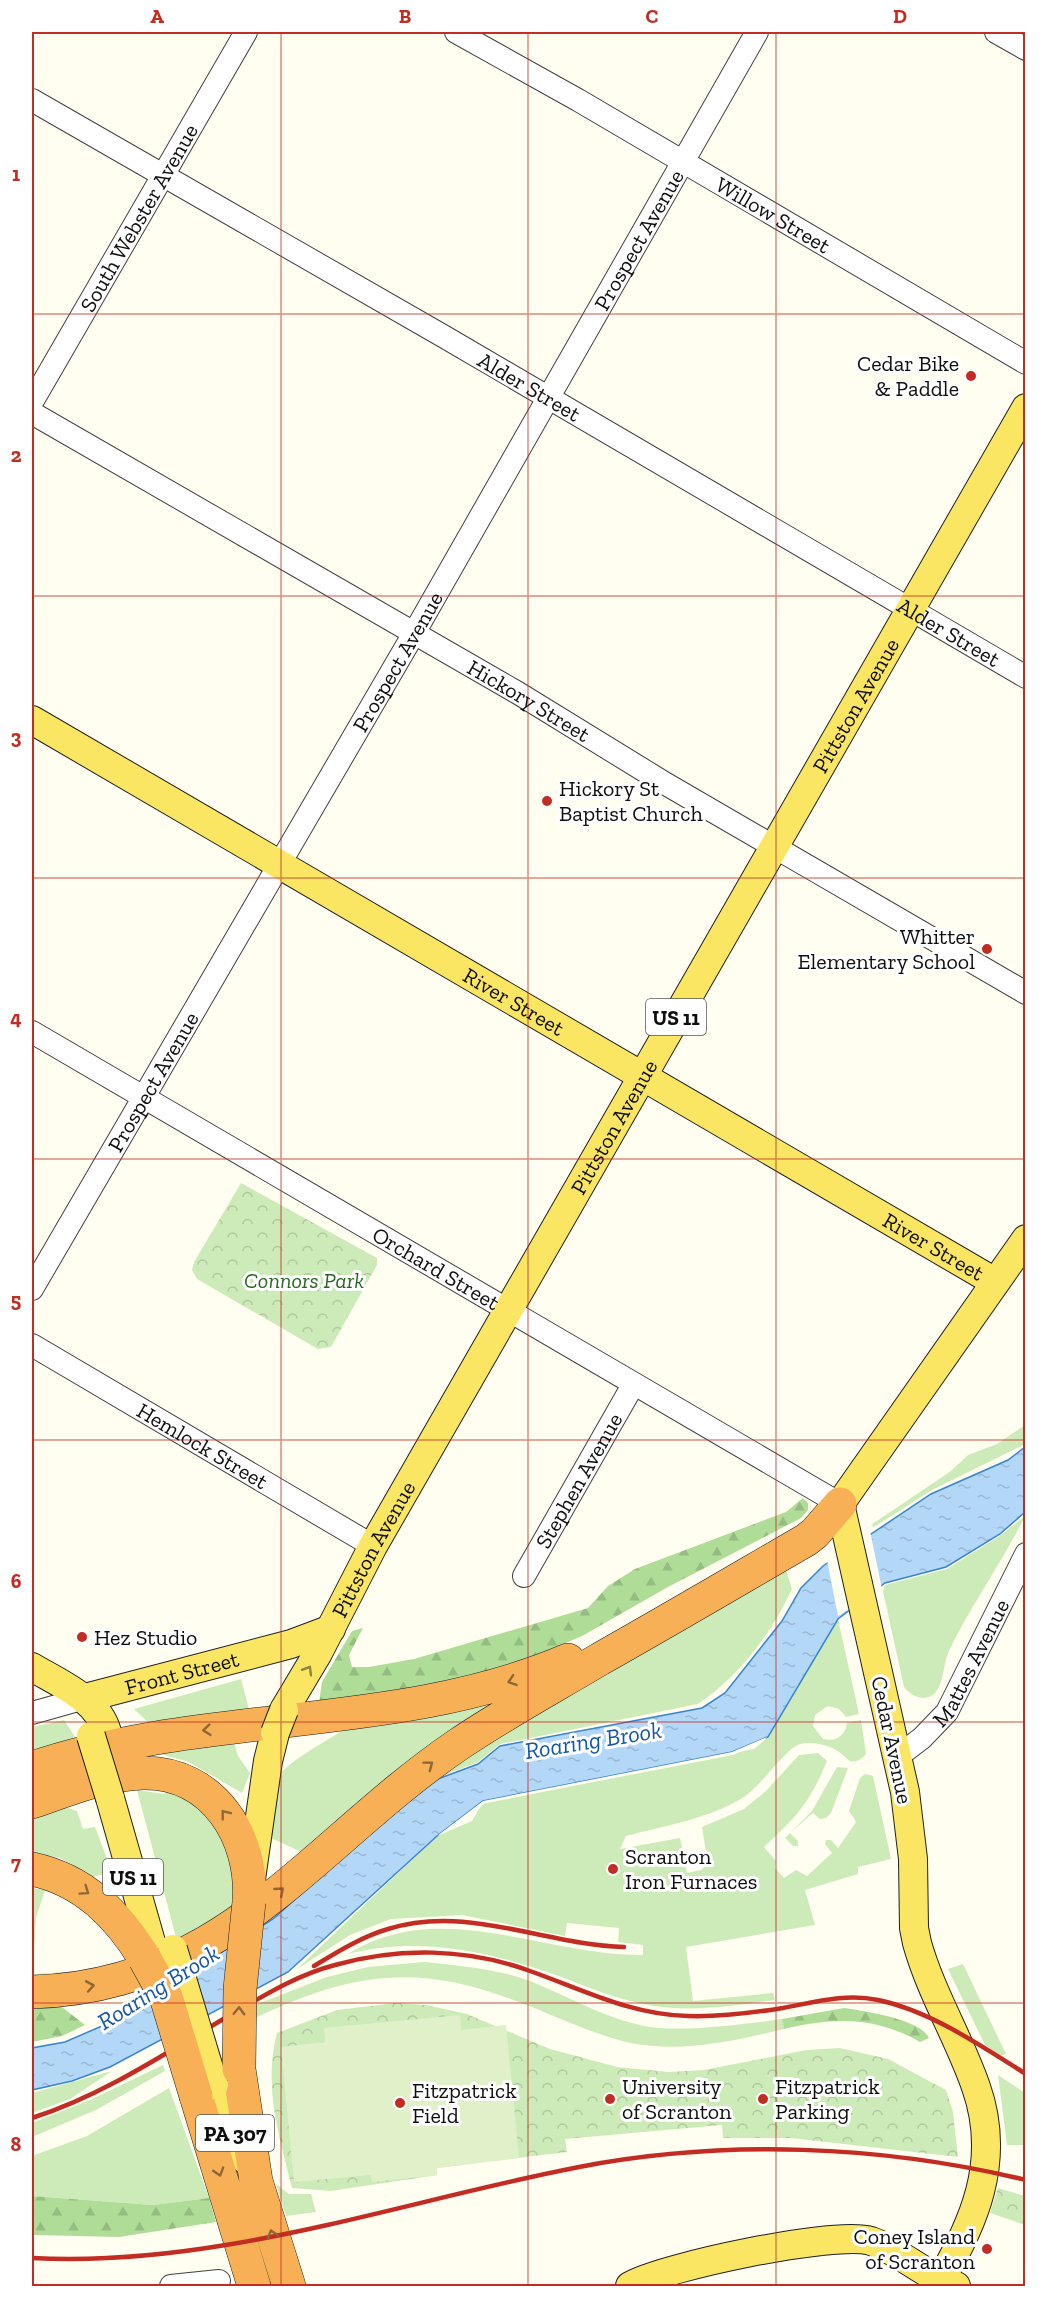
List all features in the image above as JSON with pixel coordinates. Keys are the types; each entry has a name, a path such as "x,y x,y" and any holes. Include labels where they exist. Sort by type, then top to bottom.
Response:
{"highway":[{"path":"32,1768 83,1752 145,1738 365,1713 446,1699 503,1684 564,1661 616,1636 840,1504"},
{"path":"32,1992 84,1988 129,1977 169,1963 212,1941 272,1898 400,1788 458,1745 513,1709 806,1540 840,1504"},
{"path":"32,1802 91,1782 126,1775 156,1774 183,1781 208,1795 233,1823 246,1857 249,1895"},
{"path":"32,1869 60,1877 88,1893 126,1930 158,1955"},
{"name":"US 11","path":"249,1895 239,2007 216,2083 254,2286"},
{"name":"US 11","path":"158,1955 166,1997 216,2083 256,2181 289,2286"}],"main road":[{"name":"Pittston Avenue","path":"331,1629 373,1546 1026,408"},
{"name":"River Street","path":"32,720 995,1282"},
{"path":"840,1504 1026,1239"},
{"name":"Cedar Avenue","path":"840,1504 905,1792 913,1859 917,1943 967,2064 981,2106 986,2161 979,2204 945,2285"},
{"name":"Front Street","path":"85,1698 291,1644 331,1629"},
{"name":"US 11","path":"249,1895 268,1761 280,1722 331,1629"},
{"name":"PA 307","path":"32,1667 85,1698 104,1720 99,1734 118,1796 158,1955 216,2083"},
{"path":"630,2286 642,2279 672,2271 770,2249 848,2238 881,2246 945,2285"}],"street":[{"name":"South Webster Avenue","path":"32,402 246,32"},
{"name":"Willow Street","path":"456,32 1026,363"},
{"name":"Prospect Avenue","path":"32,1289 281,864 757,32"},
{"path":"996,32 1026,49"},
{"name":"Alder Street","path":"32,100 1026,677"},
{"name":"Hickory Street","path":"32,413 413,635 518,693 774,847 1026,993"},
{"name":"Orchard Street","path":"32,1032 840,1504"},
{"name":"Hemlock Street","path":"32,1345 373,1546"},
{"name":"Stephen Avenue","path":"524,1576 633,1384"},
{"name":"Mattes Avenue","path":"897,1757 932,1730 947,1713 1026,1554"},
{"name":"Front Street","path":"32,1713 85,1698"},
{"path":"171,2286 219,2281"}],"green space":[{"name":"Connors Park","path":"241,1183 377,1258 377,1265 331,1347 318,1349 197,1279 192,1270 194,1262"},
{"path":"1025,1425 1025,1444 932,1490 874,1527 871,1525 951,1471 968,1455 997,1444"},
{"path":"803,1498 808,1503 808,1510 801,1518 668,1587 582,1636 523,1661 448,1685 319,1703 322,1682 352,1631 363,1628 349,1655 352,1667 369,1667 414,1659 588,1608 608,1586 635,1569 786,1512"},
{"path":"1025,1516 948,1653 938,1689 927,1698 910,1693 904,1687 883,1591 885,1585 947,1569 1001,1535"},
{"path":"785,1567 792,1589 764,1638 727,1681 698,1704 500,1744 478,1762 432,1780 466,1756"},
{"path":"838,1619 859,1714 846,1717 839,1709 828,1706 815,1715 813,1726 823,1739 832,1740 842,1735 847,1723 861,1720 866,1754 859,1760 852,1761 826,1746 815,1743 800,1744 788,1752 744,1797 701,1816 626,1836 620,1849 680,1838 687,1873 701,1870 708,1864 702,1827 744,1809 766,1791 799,1755 818,1753 827,1761 808,1799 794,1817 764,1847 776,1861 775,1868 784,1878 796,1870 807,1876 832,1853 825,1844 826,1840 831,1840 838,1848 856,1822 849,1811 860,1778 865,1774 873,1776 891,1859 858,1867 858,1874 805,1890 815,1925 686,1947 693,2001 773,1993 775,2000 707,2008 673,2008 617,1997 528,1966 477,1953 426,1946 400,1946 348,1954 383,1937 419,1930 456,1929 493,1933 606,1953 643,1955 643,1945 618,1942 619,1928 567,1923 565,1936 462,1915 391,1919 350,1935 297,1969 437,1836 472,1821 482,1804 754,1749 768,1737"},
{"path":"241,1679 250,1713 151,1725 134,1709"},
{"path":"537,1681 306,1854 271,1838 273,1795 280,1774 299,1758 355,1722"},
{"path":"64,1720 77,1740 32,1754 32,1727"},
{"path":"233,1739 238,1756 250,1773 242,1793 189,1762 160,1754"},
{"path":"837,1767 848,1768 831,1813 826,1818 820,1819 813,1813 790,1833 812,1811"},
{"path":"137,1790 164,1794 166,1790 204,1810 216,1822 228,1851 236,1910 178,1945"},
{"path":"63,1806 77,1811 83,1829 95,1827 112,1872 93,1877 60,1858 32,1852 32,1816"},
{"path":"790,1833 798,1841 798,1846 793,1846 785,1838"},
{"path":"32,1888 45,1890 36,1918 33,1974 66,1972 32,1982"},
{"path":"424,1962 481,1969 524,1979 603,2013 644,2026 675,2029 782,2019 784,2029 708,2044 650,2046 602,2035 480,1989 415,1977 384,1978 353,1983 322,1991 255,2018 255,2005 327,1977 368,1967"},
{"path":"963,1964 1006,2054 1001,2056 985,2045 948,1969"},
{"name":"University of Scranton","path":"396,2003 426,2005 467,2014 550,2049 617,2067 669,2072 704,2070 806,2050 840,2048 888,2059 946,2090 953,2112 958,2157 791,2138 723,2138 722,2125 565,2139 567,2152 437,2168 437,2175 331,2191 292,2188 274,2111 272,2092 273,2053 277,2033 337,2010"},
{"path":"32,2004 58,2004 85,2025 62,2036 32,2042"},
{"path":"844,2008 903,2021 924,2031 929,2038 920,2042 887,2027 854,2021 819,2022 784,2029 782,2019"},
{"name":"Fitzpatrick Field","path":"460,2015 461,2030 506,2025 519,2158 437,2168 437,2175 372,2182 371,2175 294,2182 281,2047 325,2042 324,2028"},
{"path":"163,2065 165,2071 96,2110 32,2137 32,2123 90,2100"},
{"path":"112,2071 70,2099 32,2113 32,2093"},
{"path":"998,2075 1025,2093 1025,2145 1007,2145"},
{"path":"169,2088 209,2198 153,2205 32,2196 32,2156 87,2136"},
{"path":"276,2184 289,2194 311,2194 316,2212 286,2216"},
{"path":"998,2188 1025,2196 1025,2225 990,2213"},
{"path":"32,2196 153,2205 209,2198 216,2222 119,2237 32,2235"}],"water":[{"name":"Roaring Brook","path":"1025,1447 1025,1512 1000,1534 946,1567 885,1583 838,1619 768,1737 732,1752 483,1801 437,1836 288,1972 110,2067 72,2081 32,2090 32,2048 65,2042 118,2019 273,1919 427,1783 478,1764 500,1746 702,1708 725,1693 782,1621 801,1588 823,1566 931,1494 1008,1460"}],"pier":[{"path":"870,1531 882,1589 838,1616 827,1560"},
{"path":"767,1737 761,1743 733,1755 485,1803 448,1831 437,1836 483,1801 732,1752"}],"railway":[{"path":"314,1966 350,1945 388,1929 418,1923 447,1921 477,1923 594,1945 624,1947"},
{"path":"32,2118 58,2109 107,2086 292,1981 321,1969 359,1959 408,1953 457,1954 506,1963 607,2000 667,2015 748,2013 854,1997 878,2000 898,2005 936,2021 1026,2074"},
{"path":"32,2258 101,2258 170,2253 239,2243 579,2167 690,2152 803,2150 859,2153 916,2159 1026,2180"}],"place":[{"name":"Cedar Bike & Paddle","path":"971,376"},
{"name":"Hickory St Baptist Church","path":"547,801"},
{"name":"Whitter Elementary School","path":"987,949"},
{"name":"Hez Studio","path":"82,1637"},
{"name":"Scranton Iron Furnaces","path":"613,1869"},
{"name":"University of Scranton","path":"610,2099"},
{"name":"Fitzpatrick Parking","path":"763,2099"},
{"name":"Fitzpatrick Field","path":"400,2103"},
{"name":"Coney Island of Scranton","path":"987,2249"}]}
